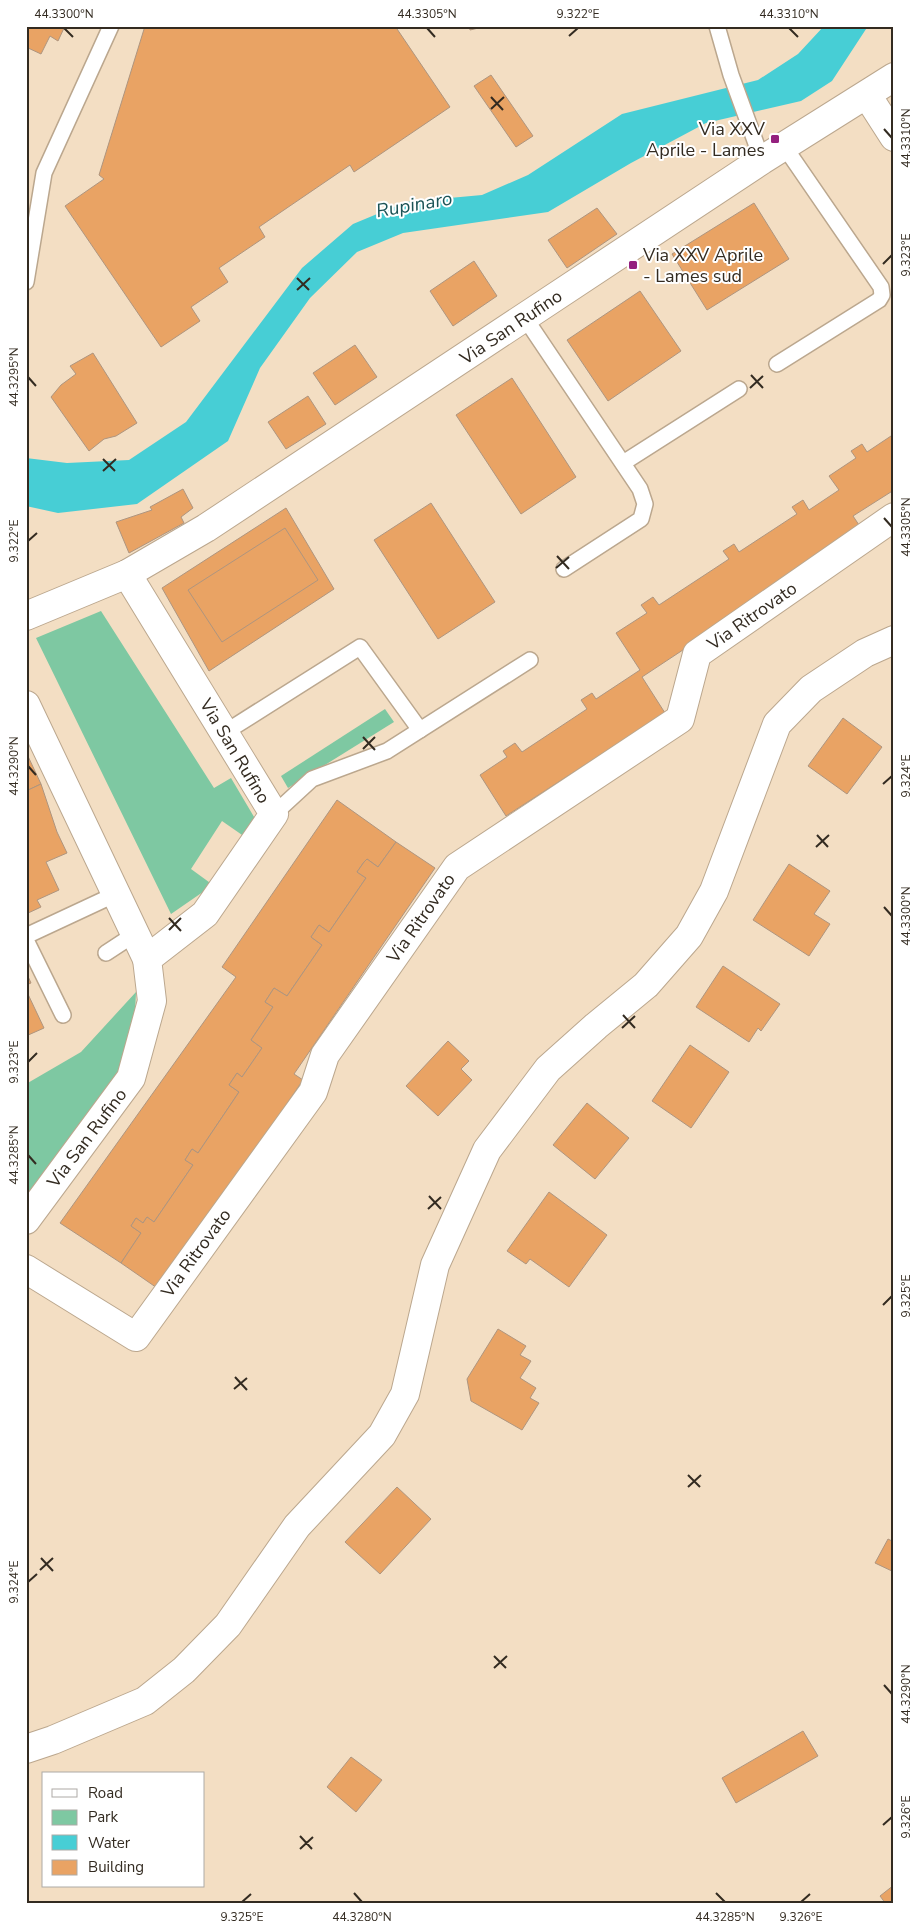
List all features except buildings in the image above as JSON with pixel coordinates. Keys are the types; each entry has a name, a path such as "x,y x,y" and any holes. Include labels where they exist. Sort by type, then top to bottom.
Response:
{"street":[{"name":"Via San Rufino","path":"26,616 127,574 215,522 524,318 767,149 867,95 894,77"},
{"path":"867,95 894,136"},
{"name":"Via Ritrovato","path":"26,1269 136,1337 313,1092 325,1055 457,867 680,719 697,654 894,517"},
{"name":"Via San Rufino","path":"26,1220 132,1078 152,1001 147,959 205,914 274,814 127,574"},
{"path":"26,1749 53,1740 145,1701 184,1670 228,1625 297,1526 382,1435 404,1394 435,1265 487,1150 548,1069 596,1026 646,986 689,936 714,891 777,724 811,689 865,653 894,640"},
{"path":"26,705 147,959"}],"lane":[{"path":"26,282 44,173 112,26"},
{"path":"717,26 730,75 767,149 881,287 882,295 879,300 777,364"},
{"path":"26,200 36,217"},
{"path":"524,318 640,489 645,504 641,519 564,569"},
{"path":"623,463 738,389"},
{"path":"224,733 360,647 420,730"},
{"path":"274,814 312,779 387,751 530,660"},
{"path":"26,936 116,894"},
{"path":"106,953 136,934"},
{"path":"26,940 63,1015"}],"green space":[{"path":"101,611 214,788 231,778 257,822 245,837 222,821 191,869 213,885 171,914 36,638"},
{"path":"385,709 394,722 288,788 281,776"},
{"path":"136,992 134,1035 123,1071 26,1196 26,1084 81,1052"}],"water":[{"name":"Rupinaro","path":"824,26 868,26 832,81 801,101 706,123 631,163 548,212 403,233 357,252 310,298 260,368 228,441 137,504 58,513 26,506 26,458 67,463 129,460 186,422 302,268 353,224 406,202 482,195 528,175 622,114 758,80 798,54"}],"place":[{"name":"Via XXV Aprile - Lames","path":"775,139"},
{"name":"Via XXV Aprile - Lames sud","path":"633,265"}]}
